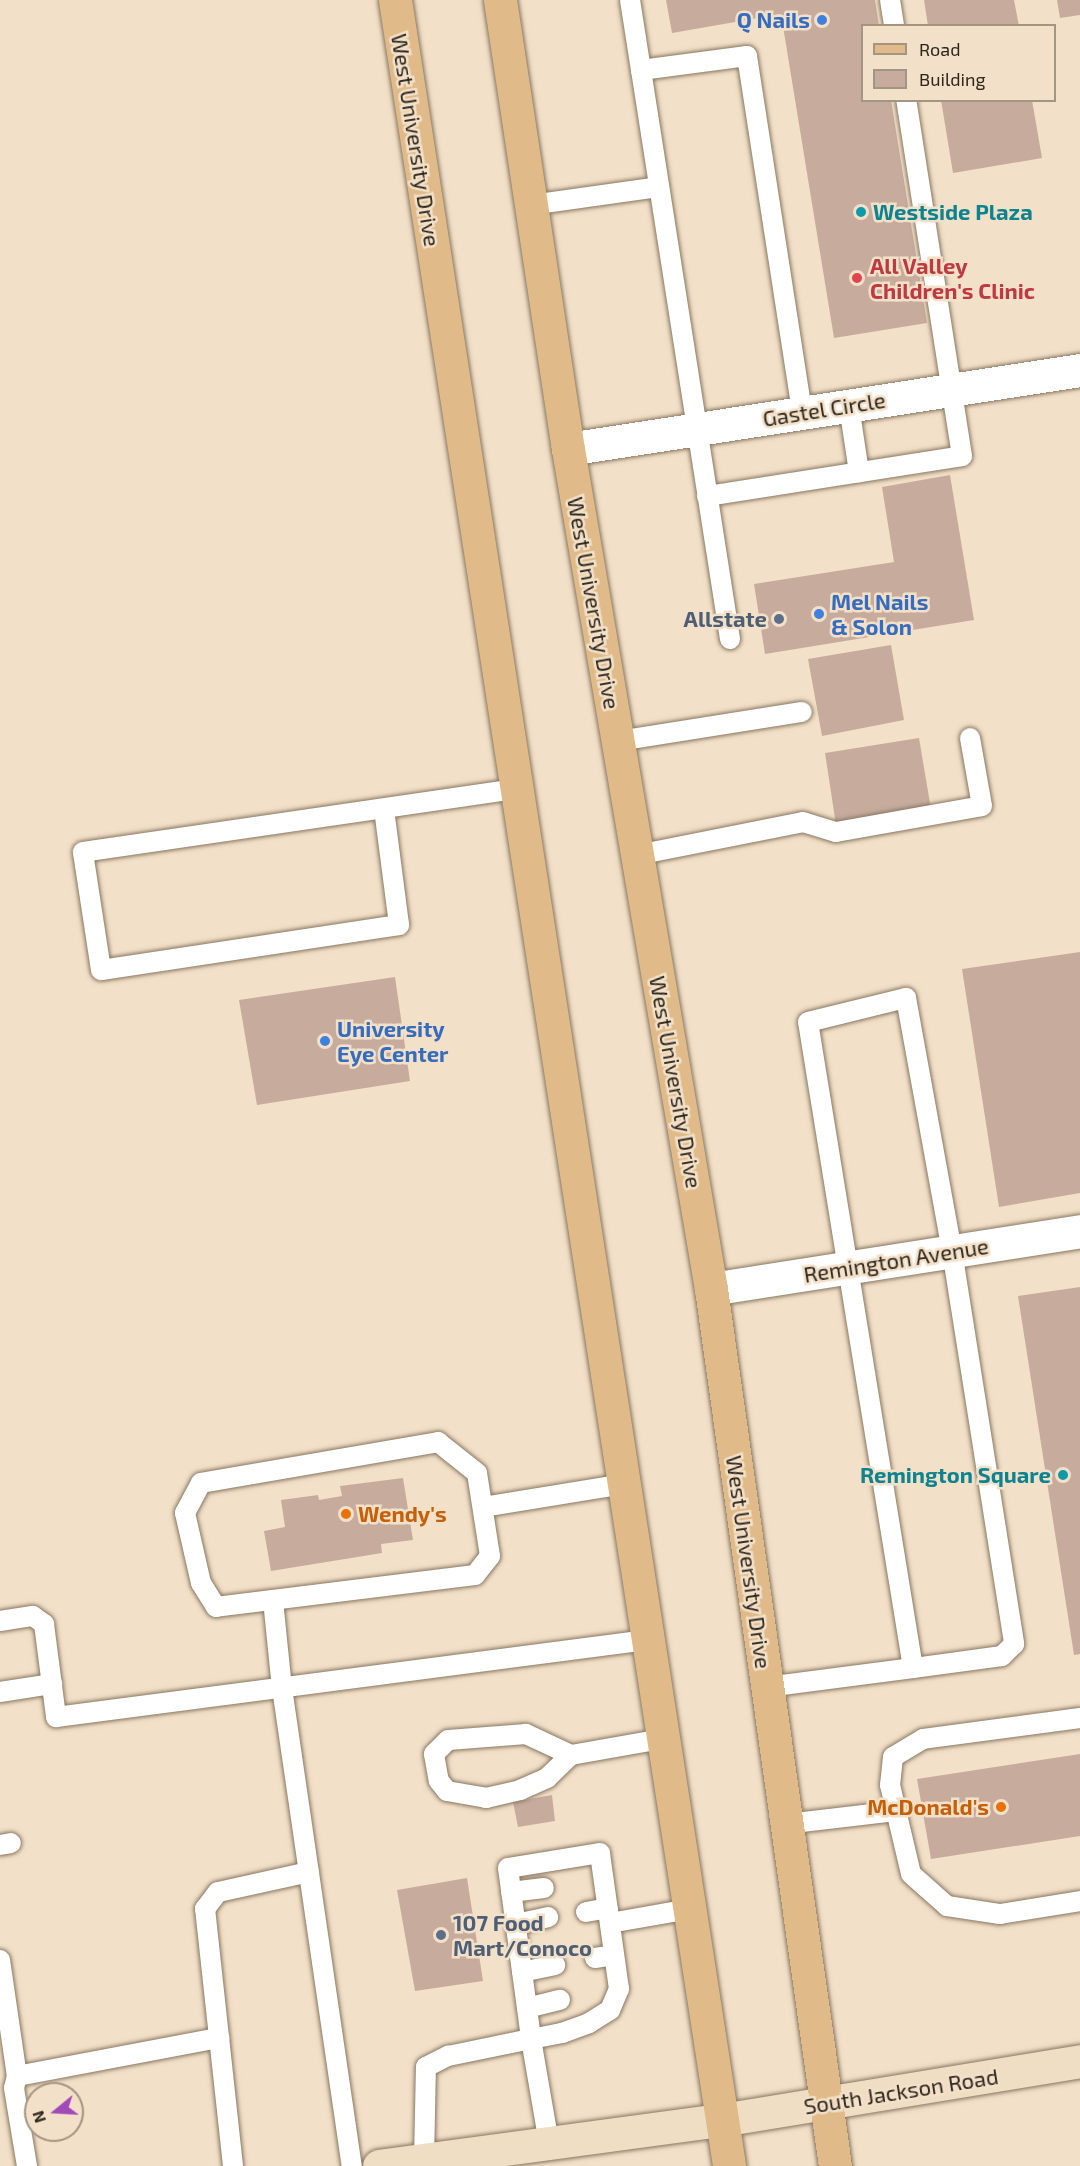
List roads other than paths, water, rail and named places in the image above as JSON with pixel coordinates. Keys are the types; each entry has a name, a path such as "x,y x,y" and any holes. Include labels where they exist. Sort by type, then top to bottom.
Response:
{"main road":[{"name":"West University Drive","path":"395,0 729,2166"},
{"name":"West University Drive","path":"500,0 568,449 711,1289 835,2166"},
{"name":"South Jackson Road","path":"380,2166 721,2120 1080,2061"}],"street":[{"name":"Gastel Circle","path":"568,449 1080,370"},
{"name":"Remington Avenue","path":"711,1289 1080,1231"}],"lane":[{"path":"630,0 730,639"},
{"path":"890,0 894,24"},
{"path":"641,70 747,56 802,413"},
{"path":"707,496 962,456 906,102"},
{"path":"531,205 659,188"},
{"path":"849,406 860,472"},
{"path":"618,741 802,712"},
{"path":"637,855 803,822 836,832 982,806 970,738"},
{"path":"384,809 399,925 101,970 83,852 516,789"},
{"path":"767,1687 913,1668 1002,1656 1014,1644 952,1251 906,998 808,1022 913,1668"},
{"path":"438,1442 477,1473 483,1507 490,1556 475,1575 216,1607 201,1582 185,1513 201,1483 438,1442"},
{"path":"483,1507 624,1484"},
{"path":"273,1600 282,1688 352,2166"},
{"path":"0,1621 33,1616 44,1624 56,1717 647,1640"},
{"path":"0,1692 52,1684"},
{"path":"1080,1718 922,1739 893,1756 890,1785 911,1874 947,1906 1000,1914 1080,1901"},
{"path":"571,1755 526,1734 448,1740 434,1754 439,1781 447,1791 486,1798 520,1790 547,1778 571,1755 663,1739"},
{"path":"786,1824 896,1811"},
{"path":"424,2160 426,2067 448,2056 531,2039 562,2033 589,2023 610,2010 614,1955 609,1916 594,1881 600,1853 508,1868 531,2039 549,2143"},
{"path":"233,2166 205,1909 218,1892 309,1872"},
{"path":"511,1892 544,1888"},
{"path":"586,1912 609,1916 689,1909"},
{"path":"516,1924 548,1917"},
{"path":"595,1958 614,1955"},
{"path":"0,1960 10,2084 27,2166"},
{"path":"522,1972 555,1965"},
{"path":"527,2008 560,2000"},
{"path":"10,2084 219,2038"}],"place":[{"name":"Q Nails","path":"822,20"},
{"name":"Westside Plaza","path":"861,212"},
{"name":"All Valley Children's Clinic","path":"857,278"},
{"name":"Mel Nails & Solon","path":"819,614"},
{"name":"Allstate","path":"779,619"},
{"name":"University Eye Center","path":"325,1041"},
{"name":"Remington Square","path":"1063,1475"},
{"name":"Wendy's","path":"346,1514"},
{"name":"McDonald's","path":"1001,1807"},
{"name":"107 Food Mart/Conoco","path":"441,1935"}]}
